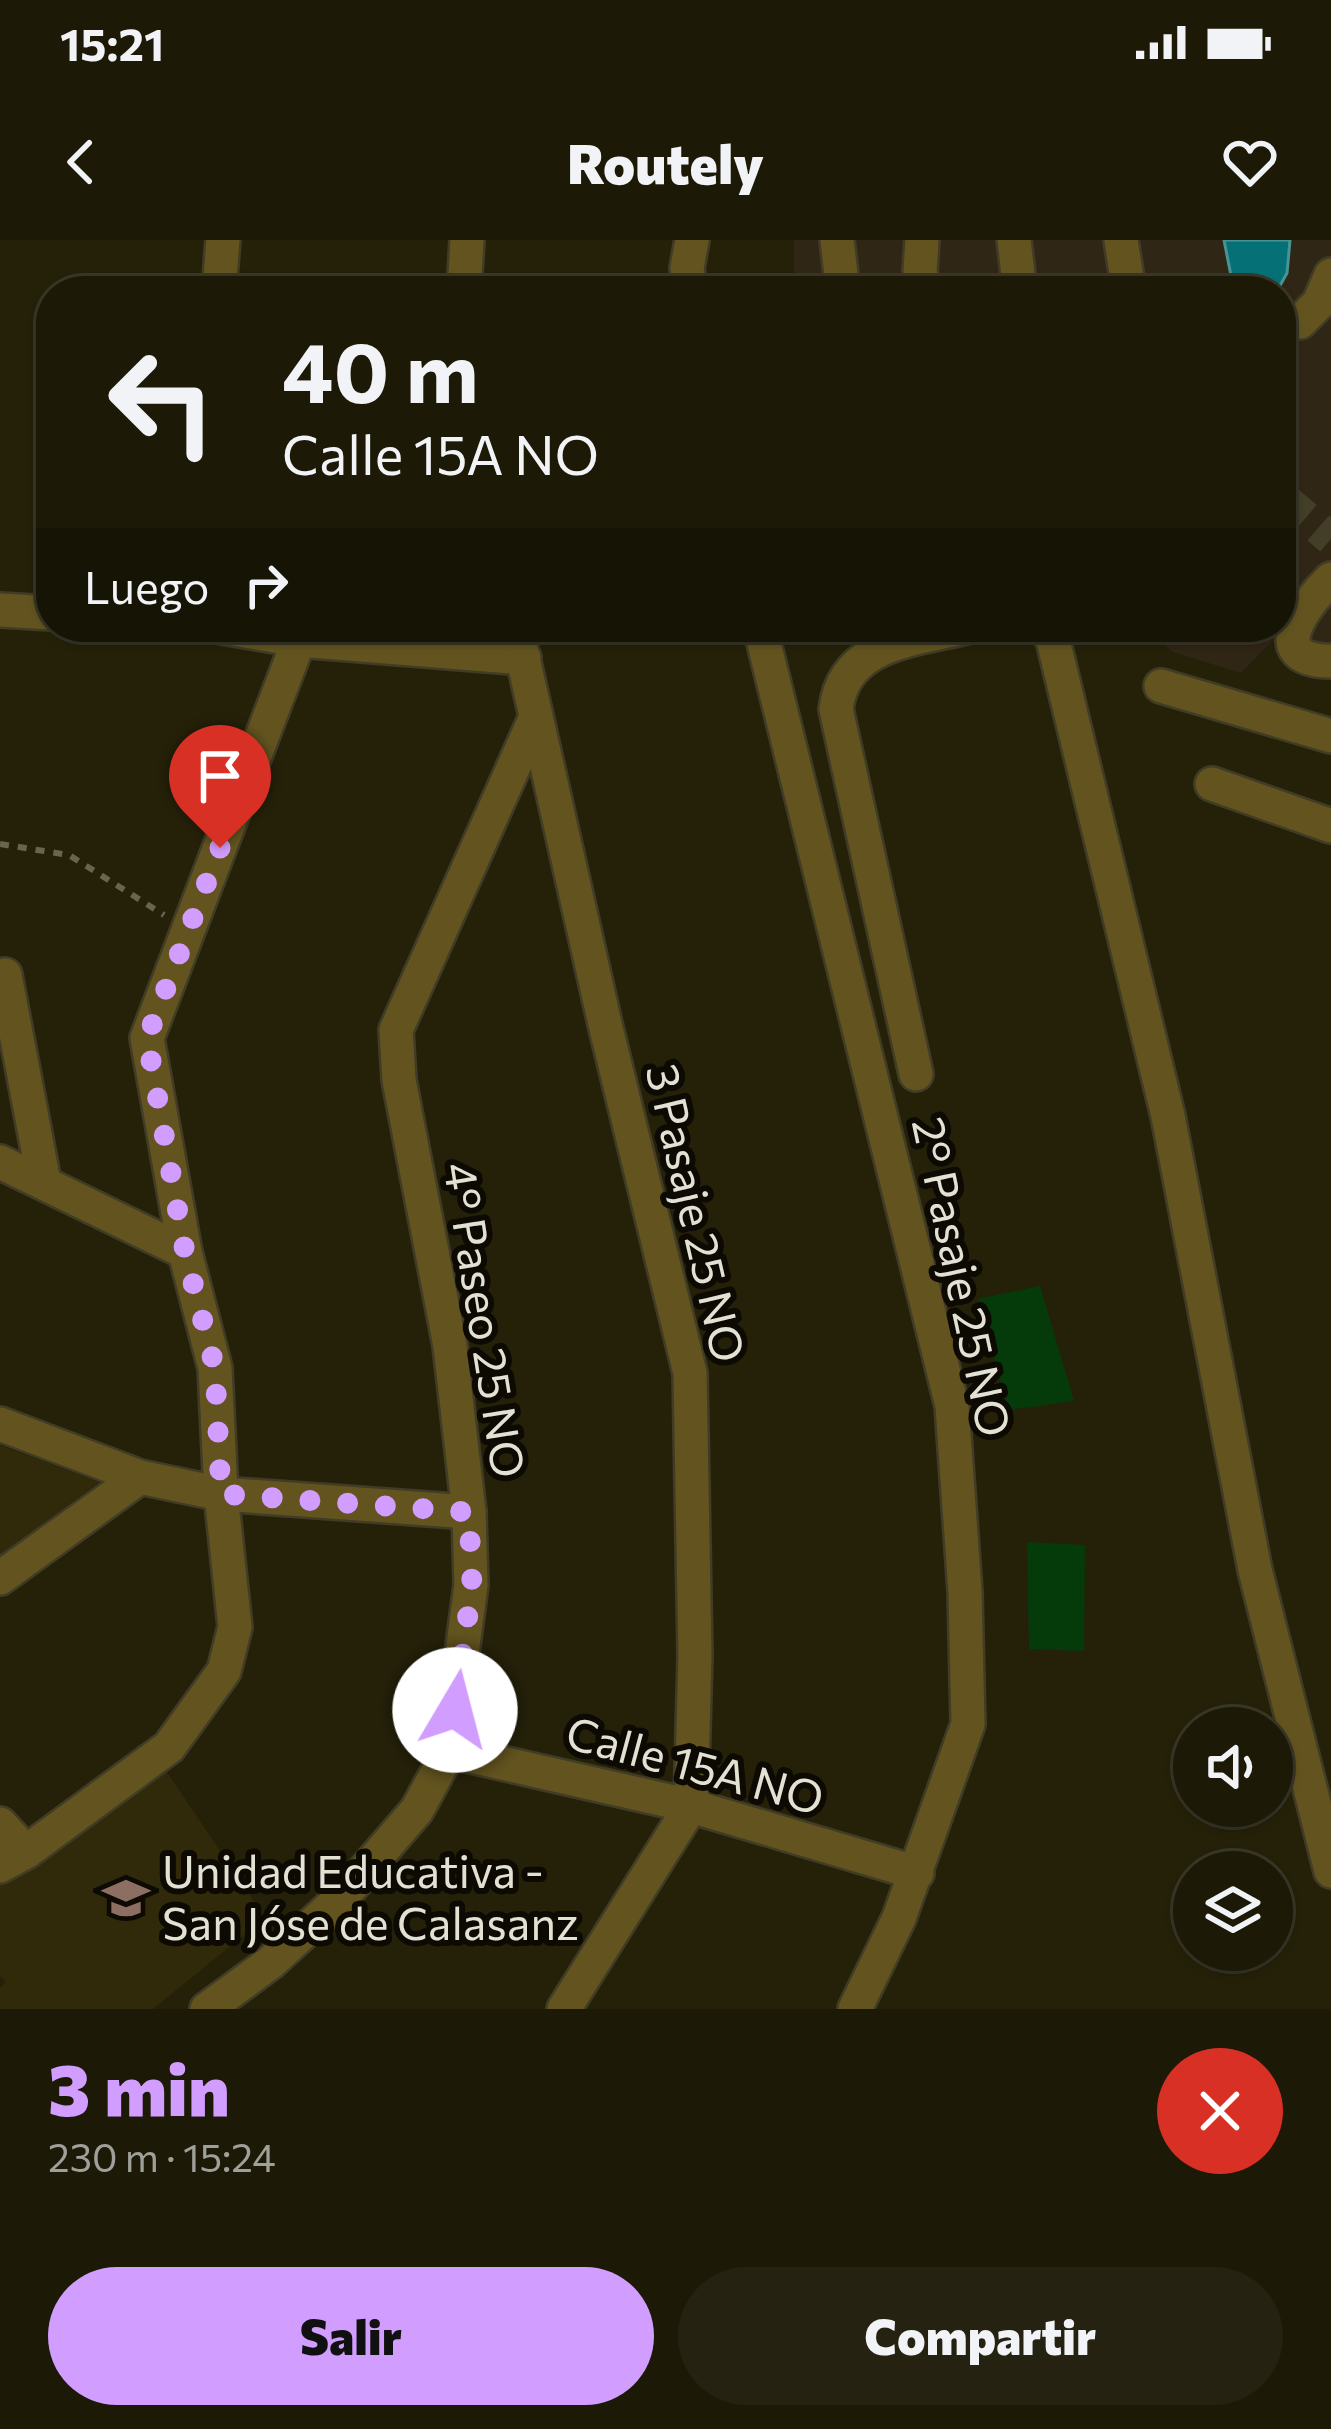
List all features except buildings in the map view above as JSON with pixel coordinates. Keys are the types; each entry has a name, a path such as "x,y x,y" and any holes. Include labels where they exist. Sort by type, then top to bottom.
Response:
{"street":[{"path":"220,276 224,240"},
{"path":"465,276 467,240"},
{"path":"688,276 692,240"},
{"path":"837,240 841,276"},
{"path":"922,240 923,276"},
{"path":"1015,240 1019,276"},
{"path":"1120,240 1126,276"},
{"path":"1304,322 1331,275"},
{"path":"1296,619 1331,579"},
{"path":"0,610 36,612"},
{"path":"0,1824 13,1859 169,1748 224,1671 235,1627 221,1494 215,1368 185,1252 147,1038 298,642"},
{"name":"3 Pasaje 25 NO","path":"520,642 690,1372 695,1656 691,1806"},
{"name":"2° Pasaje 25 NO","path":"764,642 952,1406 968,1724 917,1873 855,2009"},
{"path":"905,642 876,649 854,666 839,687 836,709 916,1074"},
{"path":"1053,642 1168,1116 1256,1570 1331,1871"},
{"path":"1295,642 1302,652 1331,661"},
{"path":"1161,686 1331,736"},
{"name":"4° Paseo 25 NO","path":"207,2009 270,1963 343,1897 417,1810 449,1751 472,1585 469,1512 450,1346 398,1080 396,1030 535,719"},
{"path":"1212,784 1331,826"},
{"path":"5,975 44,1182"},
{"path":"0,1162 185,1252"},
{"path":"0,1424 140,1478 221,1494 469,1512"},
{"path":"0,1578 140,1478"},
{"name":"Calle 15A NO","path":"449,1751 691,1806 917,1873"},
{"path":"564,2009 691,1806"}],"path":[{"path":"0,844 69,855 188,931"}],"shaded area":[{"path":"794,240 1331,240 1331,671 1305,665 1273,642 1296,642 1296,276 794,276"},
{"path":"1161,642 1271,642 1241,673 1173,652"},
{"path":"0,1445 99,1482 0,1556"},
{"name":"Unidad Educativa - San Jóse de Calasanz","path":"165,1769 265,1918 153,2009 0,2009 0,1988 6,1982 0,1976 0,1878"}],"green space":[{"path":"1040,1286 1074,1401 1008,1410 978,1299"},
{"path":"1027,1542 1085,1545 1084,1651 1029,1649"}],"water":[{"path":"1224,240 1290,240 1285,276 1231,276"}],"tunnel":[{"path":"1296,509 1331,539"}],"place":[{"name":"Unidad Educativa - San Jóse de Calasanz","path":"126,1898"}],"route":[{"path":"220,848 147,1038 185,1252 215,1368 221,1494 469,1512 472,1585 455,1710"}]}
